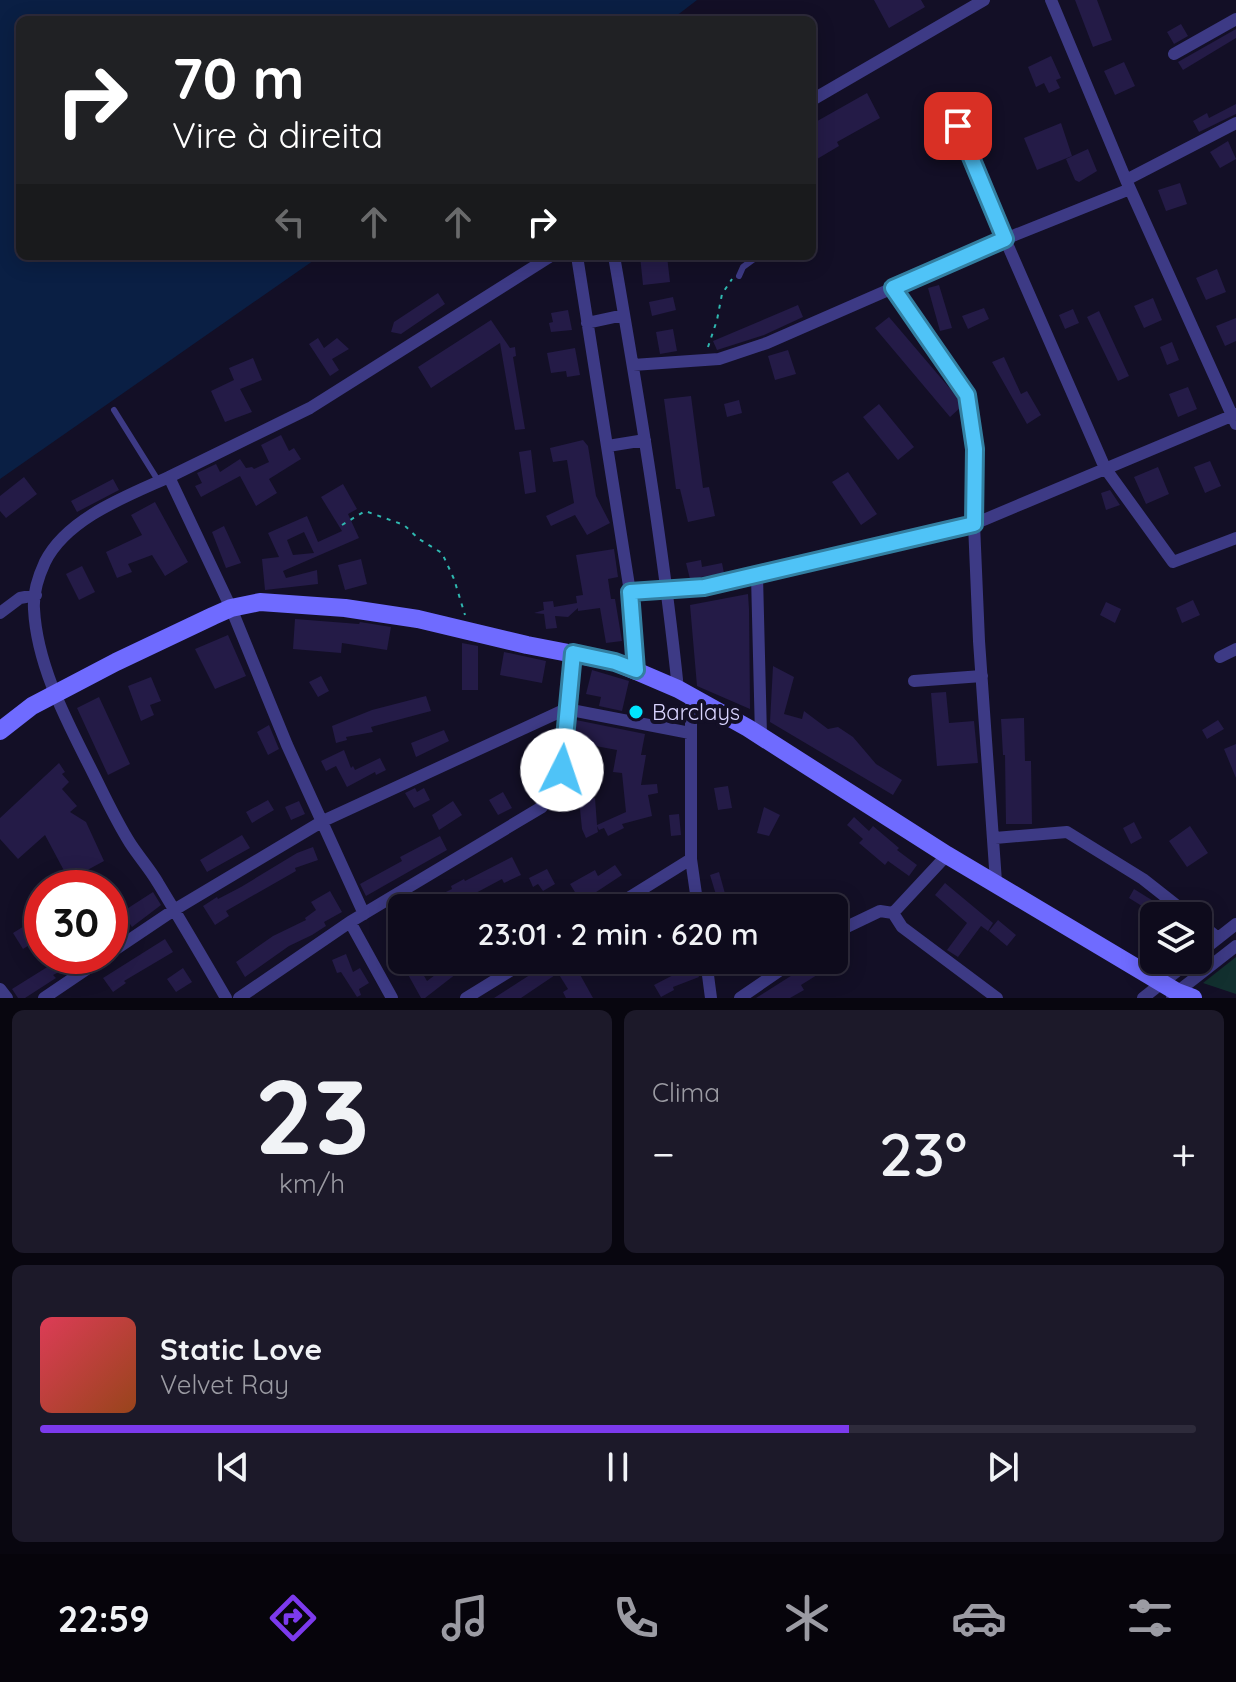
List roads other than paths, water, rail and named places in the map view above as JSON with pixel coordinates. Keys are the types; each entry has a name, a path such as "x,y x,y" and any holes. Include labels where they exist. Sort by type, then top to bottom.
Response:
{"street":[{"path":"816,98 984,0"},
{"path":"630,592 704,587 974,524 1105,468 1235,418 1128,184 1051,0"},
{"path":"1174,54 1236,19"},
{"path":"633,365 719,359 767,343 1128,184 1236,123"},
{"path":"958,126 1105,468 1173,562 1236,538"},
{"path":"226,998 122,829 56,694 42,649 34,608 46,560 81,523 119,500 310,408 545,260"},
{"path":"578,260 630,592 636,670"},
{"path":"615,260 685,693 690,733 691,859 696,894"},
{"path":"893,288 967,395 975,449 974,524 996,882"},
{"path":"587,323 624,315"},
{"path":"608,446 645,440"},
{"path":"164,480 231,608 287,745 364,914"},
{"path":"757,576 761,736"},
{"path":"0,613 20,598 36,595"},
{"path":"0,731 32,706 56,694 231,608 260,602 345,608 418,619 615,662 685,693 761,736 947,855 1176,993"},
{"path":"1220,657 1236,649"},
{"path":"239,998 350,922 542,807 561,778 573,653"},
{"path":"914,681 982,676"},
{"path":"128,941 174,910 323,821 566,709 690,733"},
{"path":"995,838 1067,832 1143,879 1172,902"},
{"path":"893,913 947,855"},
{"path":"635,894 691,859"},
{"path":"848,926 880,911 893,913 902,927 997,998"},
{"path":"350,922 392,998"},
{"path":"1212,943 1236,924"},
{"path":"1212,933 1218,938"},
{"path":"1143,998 1176,993 1236,946"},
{"path":"44,998 80,974"},
{"path":"466,998 505,974"},
{"path":"708,974 711,998"},
{"path":"740,998 775,974"},
{"path":"1176,993 1185,974"},
{"path":"0,989 7,998"}],"lane":[{"path":"739,276 743,267 753,260"},
{"path":"114,410 164,480"}],"water":[{"path":"0,0 697,0 676,16 16,16 16,260 314,260 0,479"}],"place":[{"name":"Barclays","path":"636,712"}]}
